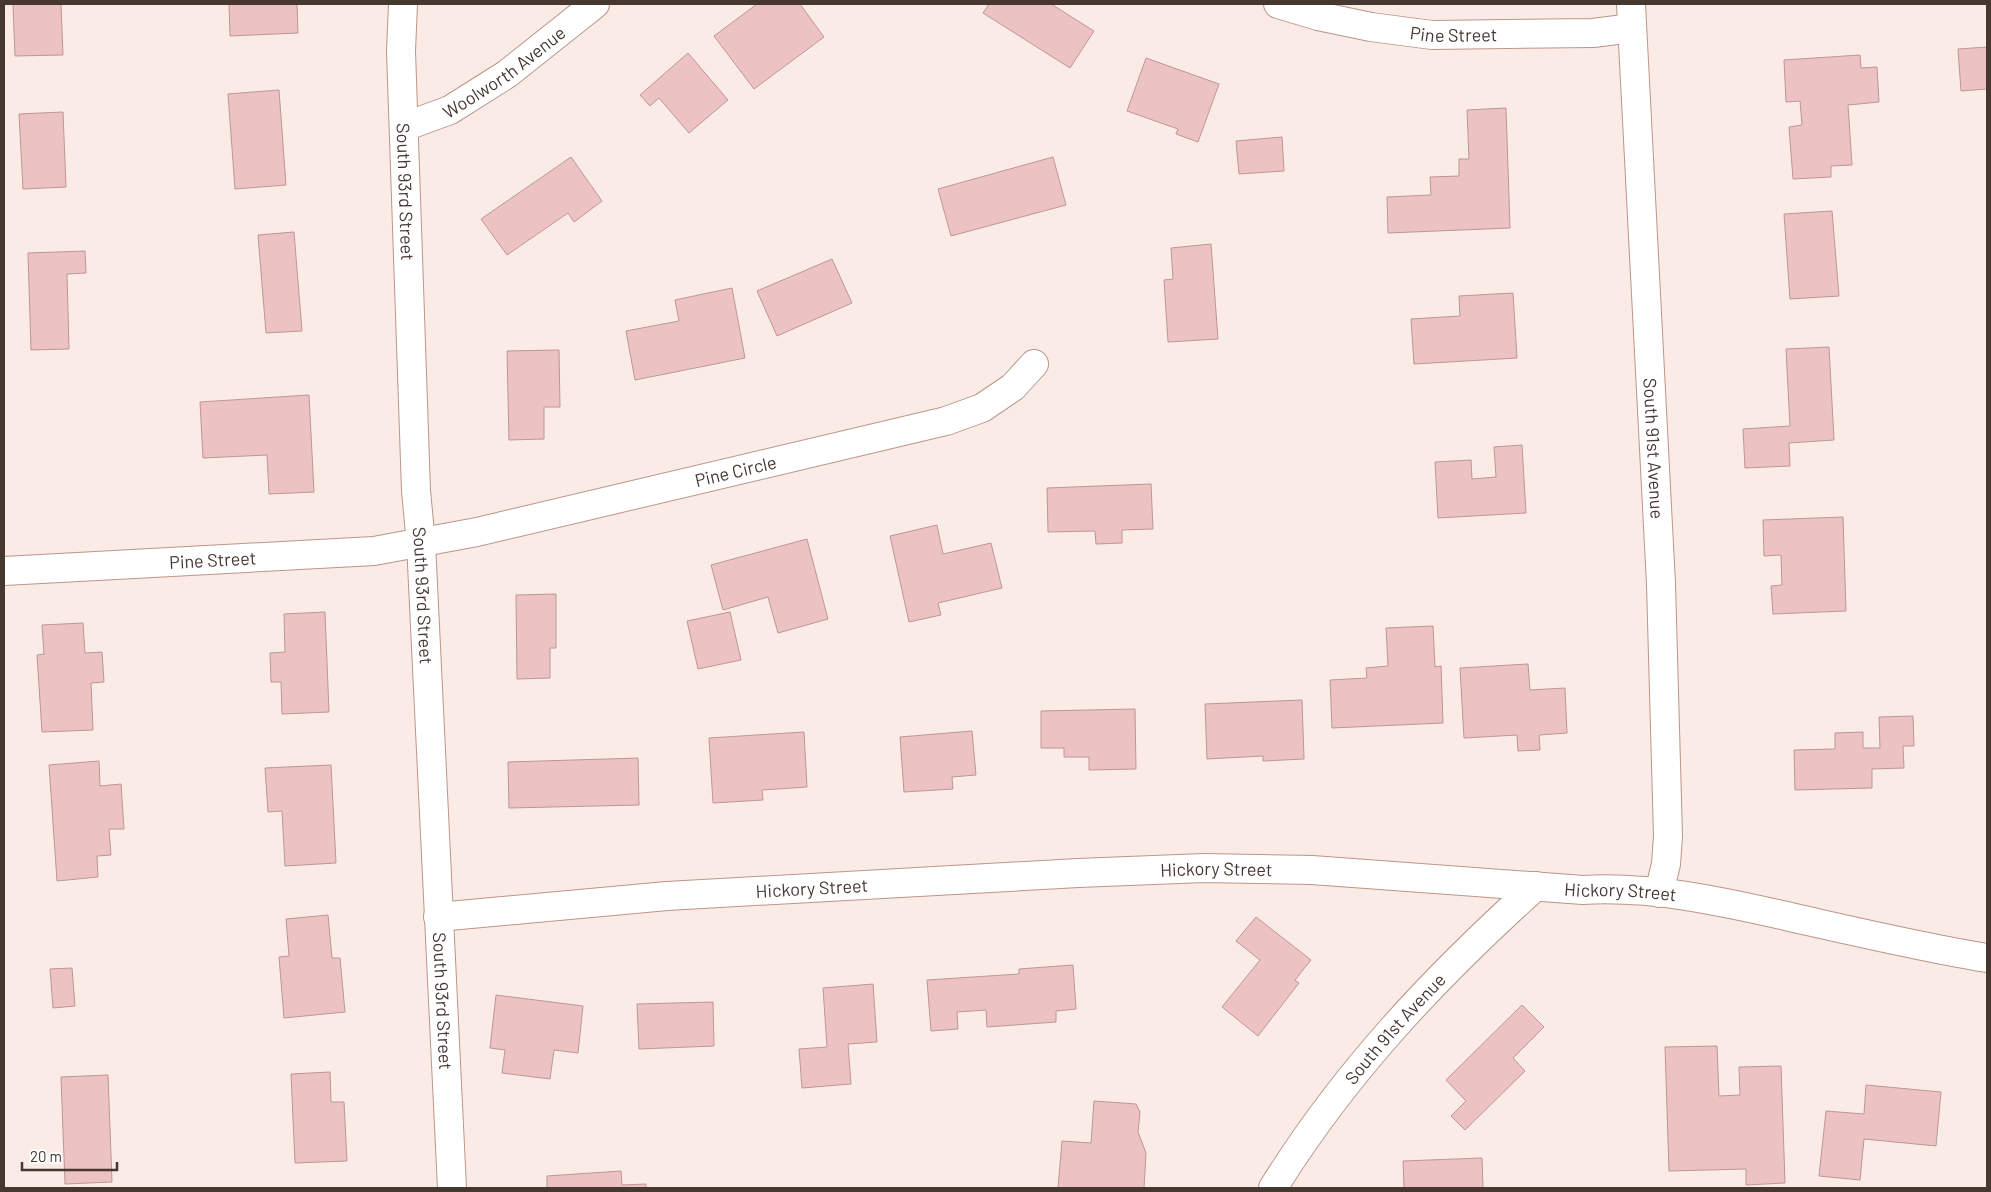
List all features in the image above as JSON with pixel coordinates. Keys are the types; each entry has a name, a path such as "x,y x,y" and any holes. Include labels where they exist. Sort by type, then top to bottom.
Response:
{"street":[{"name":"South 93rd Street","path":"403,4 401,51 416,492 421,543 452,1188"},
{"name":"Woolworth Avenue","path":"404,126 450,110 507,74 595,4"},
{"name":"Pine Street","path":"1278,4 1318,16 1371,28 1432,35 1593,33 1631,16"},
{"name":"South 91st Avenue","path":"1631,16 1661,593 1668,836 1666,864 1659,893"},
{"name":"Pine Circle","path":"421,543 478,532 946,421 982,408 1013,388 1034,364"},
{"name":"Pine Street","path":"4,571 374,550 421,543"},
{"name":"Hickory Street","path":"438,917 668,896 1068,873 1194,869 1312,870 1659,893 1724,902 1943,951 1987,958"},
{"name":"South 91st Avenue","path":"1273,1188 1332,1099 1400,1018 1470,946 1536,886"}],"building":[{"path":"13,4 61,4 63,55 15,56"},
{"path":"229,4 297,4 298,33 230,36"},
{"path":"757,4 800,4 824,37 754,89 714,36"},
{"path":"989,4 1051,4 1094,31 1070,68 983,13"},
{"path":"1987,47 1987,89 1961,91 1958,49"},
{"path":"688,53 728,100 689,133 659,98 650,106 640,95"},
{"path":"1860,55 1861,68 1877,67 1879,102 1848,105 1852,165 1831,166 1831,177 1793,179 1789,127 1802,125 1800,101 1786,102 1784,60"},
{"path":"1146,58 1219,84 1198,142 1176,134 1178,129 1127,111"},
{"path":"279,90 286,185 235,189 228,94"},
{"path":"1506,108 1510,228 1388,233 1387,197 1431,195 1430,177 1459,176 1459,159 1469,159 1467,110"},
{"path":"63,112 66,187 23,189 19,114"},
{"path":"1282,137 1284,171 1239,174 1236,141"},
{"path":"571,157 602,201 574,222 568,213 507,255 481,219"},
{"path":"1053,157 1066,205 951,236 938,189"},
{"path":"1832,211 1839,296 1790,299 1784,214"},
{"path":"294,232 302,331 266,333 258,235"},
{"path":"1211,244 1218,339 1168,342 1164,280 1173,279 1171,248"},
{"path":"85,251 86,273 67,274 69,349 31,350 28,253"},
{"path":"832,259 852,303 777,336 757,291"},
{"path":"732,288 745,358 635,380 626,331 679,321 675,300"},
{"path":"1513,293 1517,358 1414,364 1411,319 1460,316 1459,296"},
{"path":"1829,347 1834,440 1789,443 1790,466 1745,468 1743,429 1790,426 1786,349"},
{"path":"559,350 560,407 544,407 544,439 509,440 507,351"},
{"path":"309,395 314,492 269,494 267,455 203,458 200,402"},
{"path":"1522,445 1526,513 1438,518 1435,462 1471,460 1472,479 1496,477 1494,447"},
{"path":"1151,484 1153,529 1122,530 1122,543 1096,544 1095,531 1048,532 1047,488"},
{"path":"1843,517 1846,611 1773,614 1771,586 1782,585 1781,555 1764,556 1763,520"},
{"path":"937,525 943,554 991,543 1002,588 938,603 941,615 909,622 890,536"},
{"path":"807,539 828,619 778,633 768,597 723,610 711,565"},
{"path":"556,594 556,648 550,648 550,678 517,679 516,595"},
{"path":"325,612 329,712 282,714 281,682 271,682 270,653 285,652 284,614"},
{"path":"730,612 741,660 698,669 687,621"},
{"path":"83,623 85,653 102,652 104,682 91,683 93,730 42,732 37,655 44,654 42,625"},
{"path":"1433,626 1435,667 1441,666 1443,723 1332,728 1330,680 1367,678 1366,668 1388,666 1386,628"},
{"path":"1528,664 1530,690 1565,688 1567,733 1539,735 1540,750 1518,751 1517,735 1464,738 1460,668"},
{"path":"1302,700 1304,759 1263,761 1263,756 1207,759 1205,704"},
{"path":"1135,709 1136,769 1089,770 1089,757 1064,757 1064,748 1041,748 1041,711"},
{"path":"1913,716 1914,746 1903,746 1904,768 1872,769 1872,788 1795,790 1794,750 1835,749 1835,733 1863,732 1863,748 1880,748 1879,717"},
{"path":"972,731 976,775 952,777 953,789 904,792 900,737"},
{"path":"804,732 807,787 762,790 763,800 713,803 709,738"},
{"path":"638,758 639,805 509,808 508,762"},
{"path":"99,761 100,786 121,784 124,829 109,829 111,855 97,856 98,877 57,881 49,765"},
{"path":"331,765 336,863 285,866 282,811 268,812 265,768"},
{"path":"328,915 332,958 340,958 345,1012 284,1018 279,957 289,956 286,919"},
{"path":"1256,917 1311,960 1295,980 1299,983 1258,1036 1222,1007 1260,960 1236,941"},
{"path":"1073,965 1076,1009 1056,1011 1056,1022 987,1027 986,1010 957,1012 958,1029 931,1031 927,980 1019,974 1019,969"},
{"path":"72,968 75,1006 53,1008 50,969"},
{"path":"873,984 877,1042 848,1044 851,1084 802,1088 799,1049 827,1047 823,988"},
{"path":"496,995 583,1006 578,1053 554,1050 550,1079 502,1073 505,1050 490,1048"},
{"path":"713,1002 714,1046 639,1049 637,1004"},
{"path":"1522,1005 1544,1027 1513,1058 1525,1071 1465,1130 1451,1116 1466,1101 1446,1080"},
{"path":"1717,1046 1719,1096 1740,1095 1739,1067 1781,1066 1785,1183 1746,1185 1746,1169 1669,1171 1665,1047"},
{"path":"330,1072 331,1102 344,1102 347,1161 295,1163 291,1074"},
{"path":"108,1075 112,1182 65,1184 61,1077"},
{"path":"1866,1085 1941,1092 1936,1146 1864,1139 1860,1180 1819,1176 1826,1111 1864,1114"},
{"path":"1094,1101 1136,1104 1140,1112 1138,1132 1146,1153 1144,1188 1058,1188 1062,1141 1091,1143"},
{"path":"1482,1158 1483,1188 1404,1188 1403,1161"},
{"path":"621,1171 622,1185 646,1184 646,1188 547,1188 547,1176"}]}
